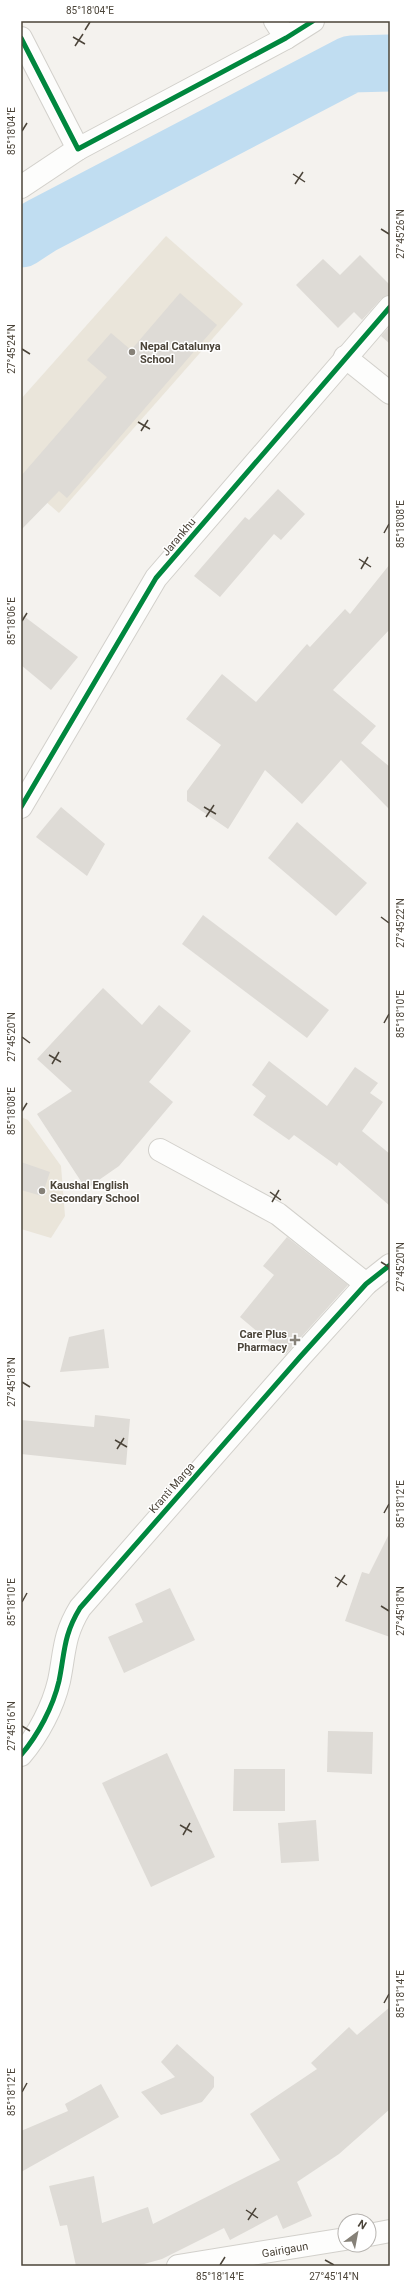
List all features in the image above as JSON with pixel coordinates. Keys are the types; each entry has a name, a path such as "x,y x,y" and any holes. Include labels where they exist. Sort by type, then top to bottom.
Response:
{"street":[{"path":"21,187 78,149 280,30 313,21"},
{"path":"21,38 78,149"},
{"name":"Jarankhu","path":"21,807 156,578 345,357 390,307"},
{"path":"345,357 390,393"},
{"path":"160,1150 278,1214 366,1284"},
{"name":"Kranti Marga","path":"21,1755 30,1744 44,1719 59,1682 63,1647 72,1622 80,1608 300,1357 366,1284 390,1265"},
{"path":"377,2234 390,2232"},
{"name":"Gairigaun","path":"178,2266 240,2262 337,2241"}],"shaded area":[{"name":"Nepal Catalunya School","path":"166,236 243,304 59,513 21,480 21,399"},
{"name":"Kaushal English Secondary School","path":"21,1117 28,1120 61,1166 65,1216 51,1238 21,1229"}],"building":[{"path":"360,255 390,285 390,295 381,299 362,320 354,312 338,328 296,285 323,259 340,275"},
{"path":"180,293 217,325 67,498 59,491 21,530 21,476 107,377 87,360 111,333 131,350"},
{"path":"390,326 390,344 381,336"},
{"path":"278,489 305,514 281,540 274,534 220,597 194,576 245,517 249,520"},
{"path":"390,564 390,629 333,690 376,726 361,743 390,767 390,810 341,760 302,804 265,770 228,829 187,801 187,791 221,745 186,719 222,674 256,702 307,644 310,647 345,609 350,614"},
{"path":"21,614 78,657 51,690 21,665"},
{"path":"61,807 105,844 87,876 36,837"},
{"path":"297,822 367,883 336,916 268,858"},
{"path":"203,915 329,1010 307,1038 182,944"},
{"path":"103,988 142,1025 159,1005 191,1031 149,1082 173,1102 119,1166 86,1189 37,1114 72,1091 37,1059"},
{"path":"269,1061 327,1106 355,1067 378,1083 370,1093 383,1102 362,1131 390,1154 390,1206 339,1162 337,1166 294,1135 289,1140 253,1115 266,1096 252,1085"},
{"path":"21,1162 50,1172 42,1196 21,1190"},
{"path":"287,1237 348,1285 285,1355 240,1317 274,1275 263,1266"},
{"path":"104,1329 109,1368 60,1372 69,1337"},
{"path":"95,1415 130,1419 126,1465 21,1454 21,1420 94,1427"},
{"path":"390,1532 390,1637 345,1621 362,1572 369,1574"},
{"path":"170,1588 195,1640 124,1673 108,1637 143,1622 135,1604"},
{"path":"328,1731 373,1732 372,1774 327,1772"},
{"path":"167,1753 215,1857 151,1887 102,1783"},
{"path":"234,1769 285,1769 285,1811 233,1811"},
{"path":"316,1820 319,1861 281,1863 278,1823"},
{"path":"390,2007 390,2109 339,2154 297,2182 312,2216 283,2229 277,2215 230,2240 224,2228 162,2259 137,2266 76,2266 67,2225 60,2226 49,2186 94,2176 102,2223 148,2207 153,2224 280,2160 250,2114 317,2069 311,2063 349,2027 357,2035"},
{"path":"177,2044 214,2077 214,2087 202,2102 161,2115 141,2092 175,2077 161,2062"},
{"path":"101,2084 119,2117 21,2172 21,2131 68,2111 65,2104"}],"waterway":[{"path":"21,239 41,226 351,64 390,63"}],"cycle path":[{"path":"21,38 78,149 286,38 313,21"},
{"path":"21,807 156,578 390,307"},
{"path":"21,1755 39,1730 49,1711 59,1681 67,1636 74,1618 80,1608 300,1357 366,1284 390,1265"}],"place":[{"name":"Nepal Catalunya School","path":"132,352"},
{"name":"Kaushal English Secondary School","path":"42,1191"},
{"name":"Care Plus Pharmacy","path":"295,1340"}]}
